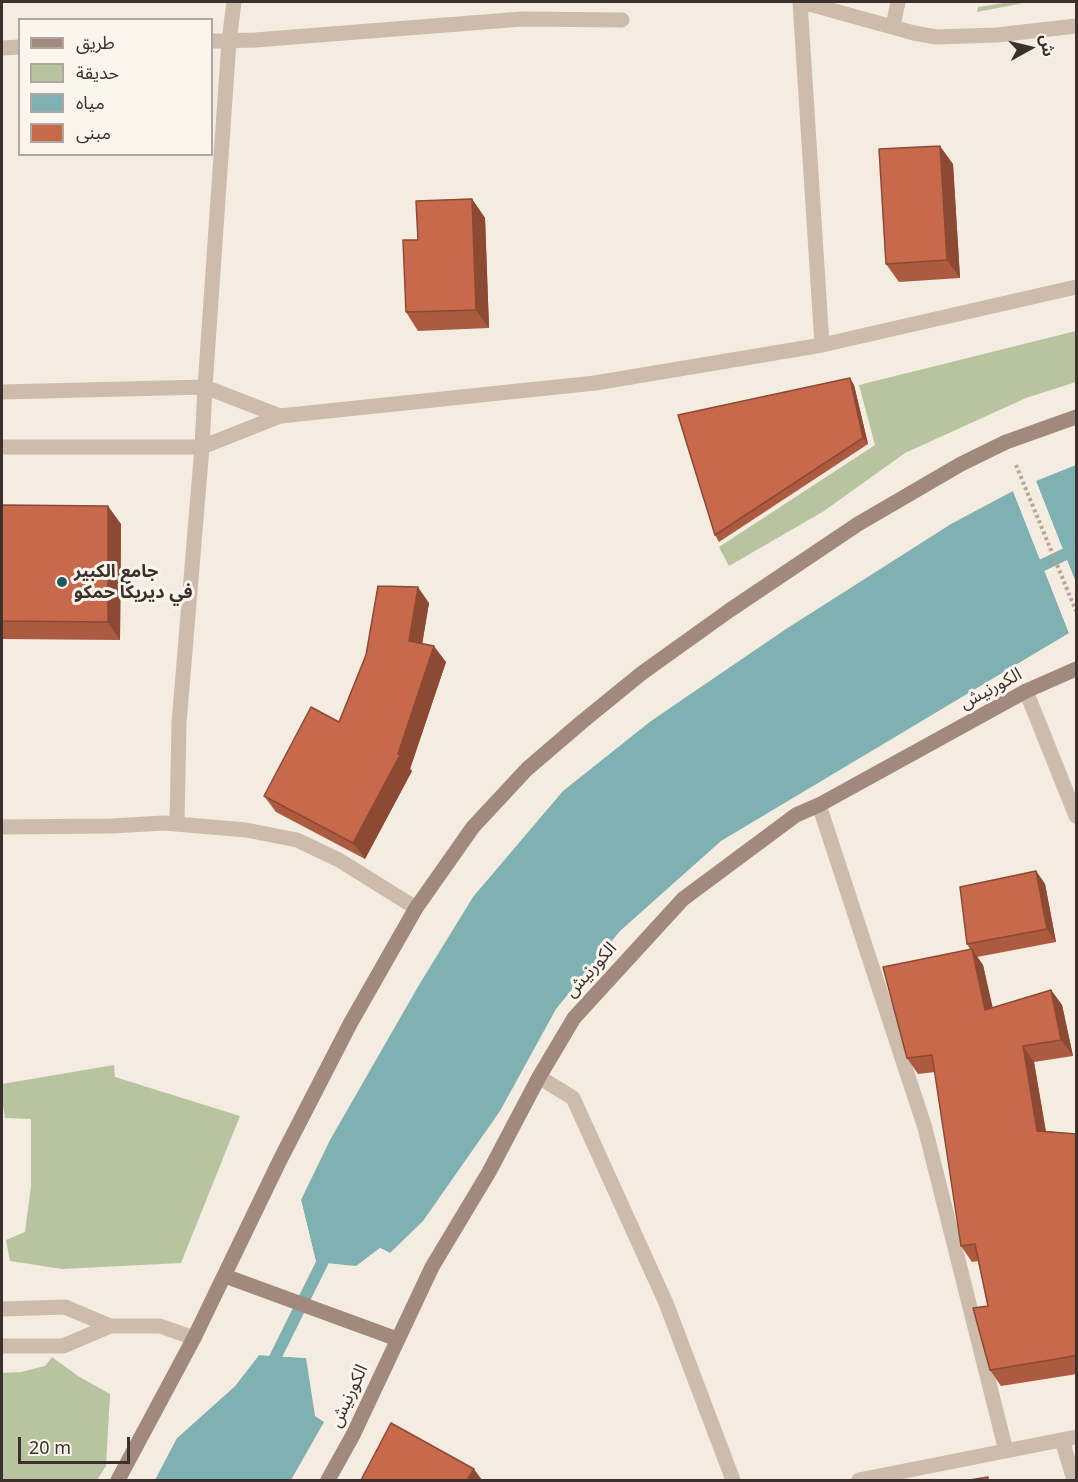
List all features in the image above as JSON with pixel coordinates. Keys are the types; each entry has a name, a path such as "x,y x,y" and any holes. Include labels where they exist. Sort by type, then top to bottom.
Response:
{"main road":[{"path":"118,1480 194,1338 280,1160 350,1024 416,908 472,828 527,769 642,673 730,610 868,518 961,464 1006,442 1077,417"},
{"name":"الكورنيش","path":"328,1480 353,1435 432,1267 489,1172 539,1077 574,1018 683,898 796,815 819,805 1026,691 1077,669"},
{"path":"225,1276 397,1339"}],"street":[{"path":"177,824 179,723 202,447 229,41 234,2"},
{"path":"822,345 801,2 936,37 997,35 1077,26"},
{"path":"892,26 898,2"},
{"path":"213,41 522,19 622,20"},
{"path":"2,48 18,47"},
{"path":"2,447 202,447 280,416 595,382 822,345 1077,287"},
{"path":"2,392 205,387 280,416"},
{"path":"1026,691 1077,816"},
{"path":"819,805 926,1128 1006,1451"},
{"path":"2,826 111,826 164,823 246,830 297,840 339,860 416,908"},
{"path":"539,1077 573,1098 666,1303 733,1480"},
{"path":"2,1309 65,1307 110,1326 160,1326 194,1338"},
{"path":"2,1346 63,1346 110,1326"},
{"path":"859,1480 1069,1438 1074,1480"}],"path":[{"path":"1024,486 1077,611"}],"green space":[{"path":"1010,2 1029,2 977,12 978,7"},
{"path":"1076,331 1076,382 1026,398 905,453 824,511 729,566 719,547 875,445 859,385"},
{"path":"114,1065 115,1077 240,1116 181,1263 62,1269 10,1261 6,1240 25,1232 31,1186 31,1119 5,1118 2,1084"},
{"path":"52,1357 78,1376 110,1394 106,1466 97,1480 2,1480 2,1373 21,1372 45,1366"}],"water":[{"path":"1076,465 1076,583 1036,481"},
{"path":"1013,491 1069,633 721,841 620,931 556,1009 500,1111 423,1221 390,1253 380,1248 356,1267 316,1262 301,1200 330,1140 419,985 473,897 563,791 651,721 786,629 951,524"},
{"path":"259,1355 306,1358 324,1422 291,1480 155,1480 177,1438 235,1386"}],"pier":[{"path":"1036,481 1076,583 1076,586 1033,483"},
{"path":"1016,490 1072,632 1069,633 1013,491"},
{"path":"299,1198 316,1262 356,1266 380,1248 390,1253 389,1256 380,1252 356,1269 315,1265"},
{"path":"258,1352 308,1356 325,1418 324,1422 315,1416 306,1358 259,1355 235,1386 177,1438 180,1432 233,1384"}],"building":[{"path":"940,146 947,260 886,264 879,149"},
{"path":"472,199 476,310 406,312 403,240 418,240 416,201"},
{"path":"850,378 863,438 715,535 678,415"},
{"name":"جامع الكبير في ديريكا حمكو","path":"2,505 108,506 108,622 2,621"},
{"path":"378,586 418,587 409,641 434,646 398,754 400,755 353,843 264,796 311,707 339,722 366,655"},
{"path":"1036,871 1047,929 967,944 960,887"},
{"path":"972,949 985,1010 1051,990 1061,1040 1023,1046 1037,1131 1077,1134 1077,1355 990,1370 973,1308 988,1306 975,1244 961,1246 932,1055 907,1058 883,967"},
{"path":"391,1423 474,1469 467,1480 361,1480"},
{"path":"988,1477 988,1480 970,1480"}],"waterway":[{"path":"1028,572 1076,549"},
{"path":"269,1370 329,1249"}],"place":[{"name":"جامع الكبير في ديريكا حمكو","path":"62,582"}]}
